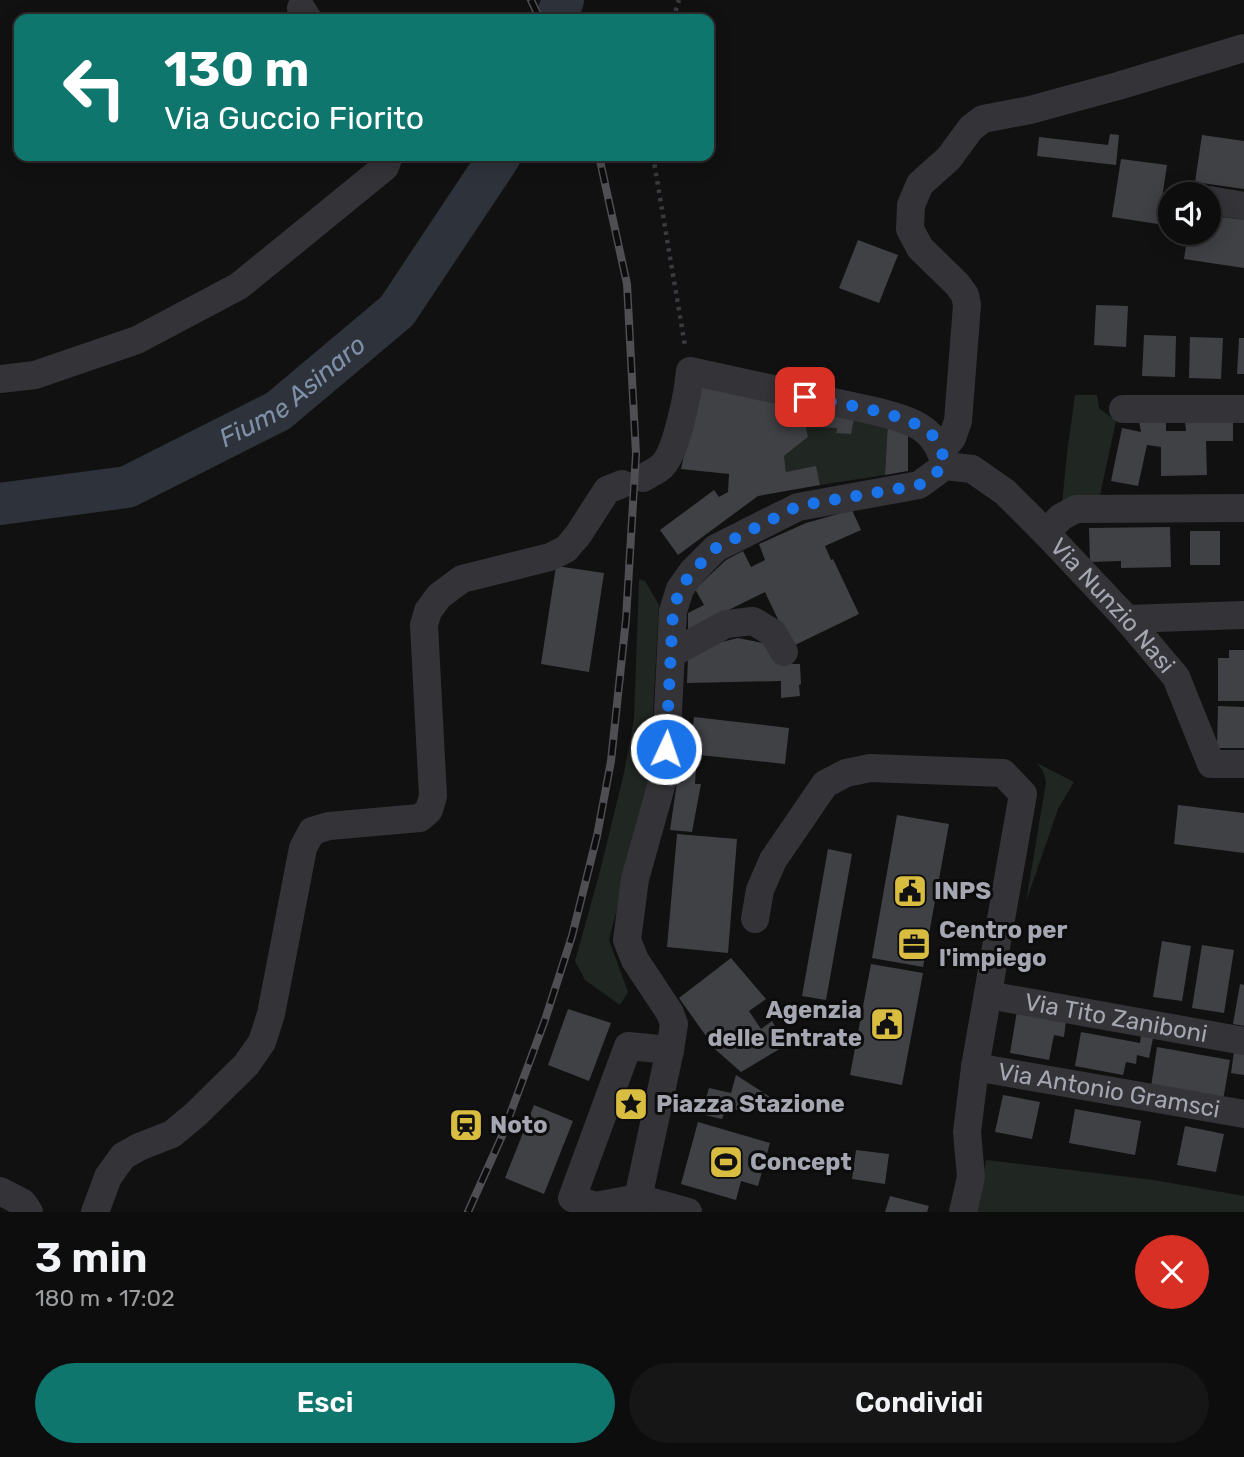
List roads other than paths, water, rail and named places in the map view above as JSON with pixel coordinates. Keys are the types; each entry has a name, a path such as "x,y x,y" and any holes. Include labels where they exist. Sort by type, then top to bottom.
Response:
{"street":[{"path":"637,1205 674,1024 670,1013 635,960 627,940 635,879 665,772 673,611 680,589 692,572 716,548 798,506 919,485 944,458 958,421 967,305 965,295 957,284 920,248 910,229 911,205 920,184 949,158 971,128 983,119 1055,104 1244,48"},
{"path":"0,379 35,374 137,340 239,286 385,167 387,161"},
{"path":"1221,202 1244,205"},
{"path":"95,1212 108,1177 123,1156 172,1133 195,1115 246,1065 262,1042 271,1014 303,848 313,831 329,826 420,818 429,810 433,796 424,625 428,611 439,596 461,579 550,557 566,550 607,490 663,466 673,447 688,390 690,371 908,420 932,435 944,458"},
{"path":"1123,409 1244,409"},
{"name":"Via Nunzio Nasi","path":"944,458 972,469 1005,492 1127,619 1176,677 1211,764 1244,764"},
{"path":"1046,533 1061,517 1076,509 1244,508"},
{"path":"1127,619 1244,615"},
{"path":"671,654 726,624 753,621 773,634 784,652"},
{"path":"755,919 760,890 773,860 825,785 846,774 870,768 1003,773 1023,794 975,1067 967,1132 971,1177 963,1212"},
{"name":"Via Tito Zaniboni","path":"988,995 1244,1041"},
{"path":"670,1050 628,1046 572,1198 595,1206 637,1205 688,1212"},
{"name":"Via Antonio Gramsci","path":"975,1067 1244,1114"},
{"path":"0,1191 23,1203 29,1212"}],"waterway":[{"name":"Fiume Asinaro","path":"558,14 563,0"},
{"name":"Fiume Asinaro","path":"0,504 127,487 278,411 397,311 497,161"}],"railway":[{"path":"531,0 538,14"},
{"path":"468,1212 502,1136 545,1020 572,936 597,836 611,761 626,619 636,454 627,284 600,161"}],"place":[{"name":"INPS","path":"910,891"},
{"name":"Centro per l'impiego","path":"914,944"},
{"name":"Agenzia delle Entrate","path":"887,1024"},
{"name":"Piazza Stazione","path":"631,1104"},
{"name":"Noto","path":"466,1125"},
{"name":"Concept","path":"726,1162"}]}
